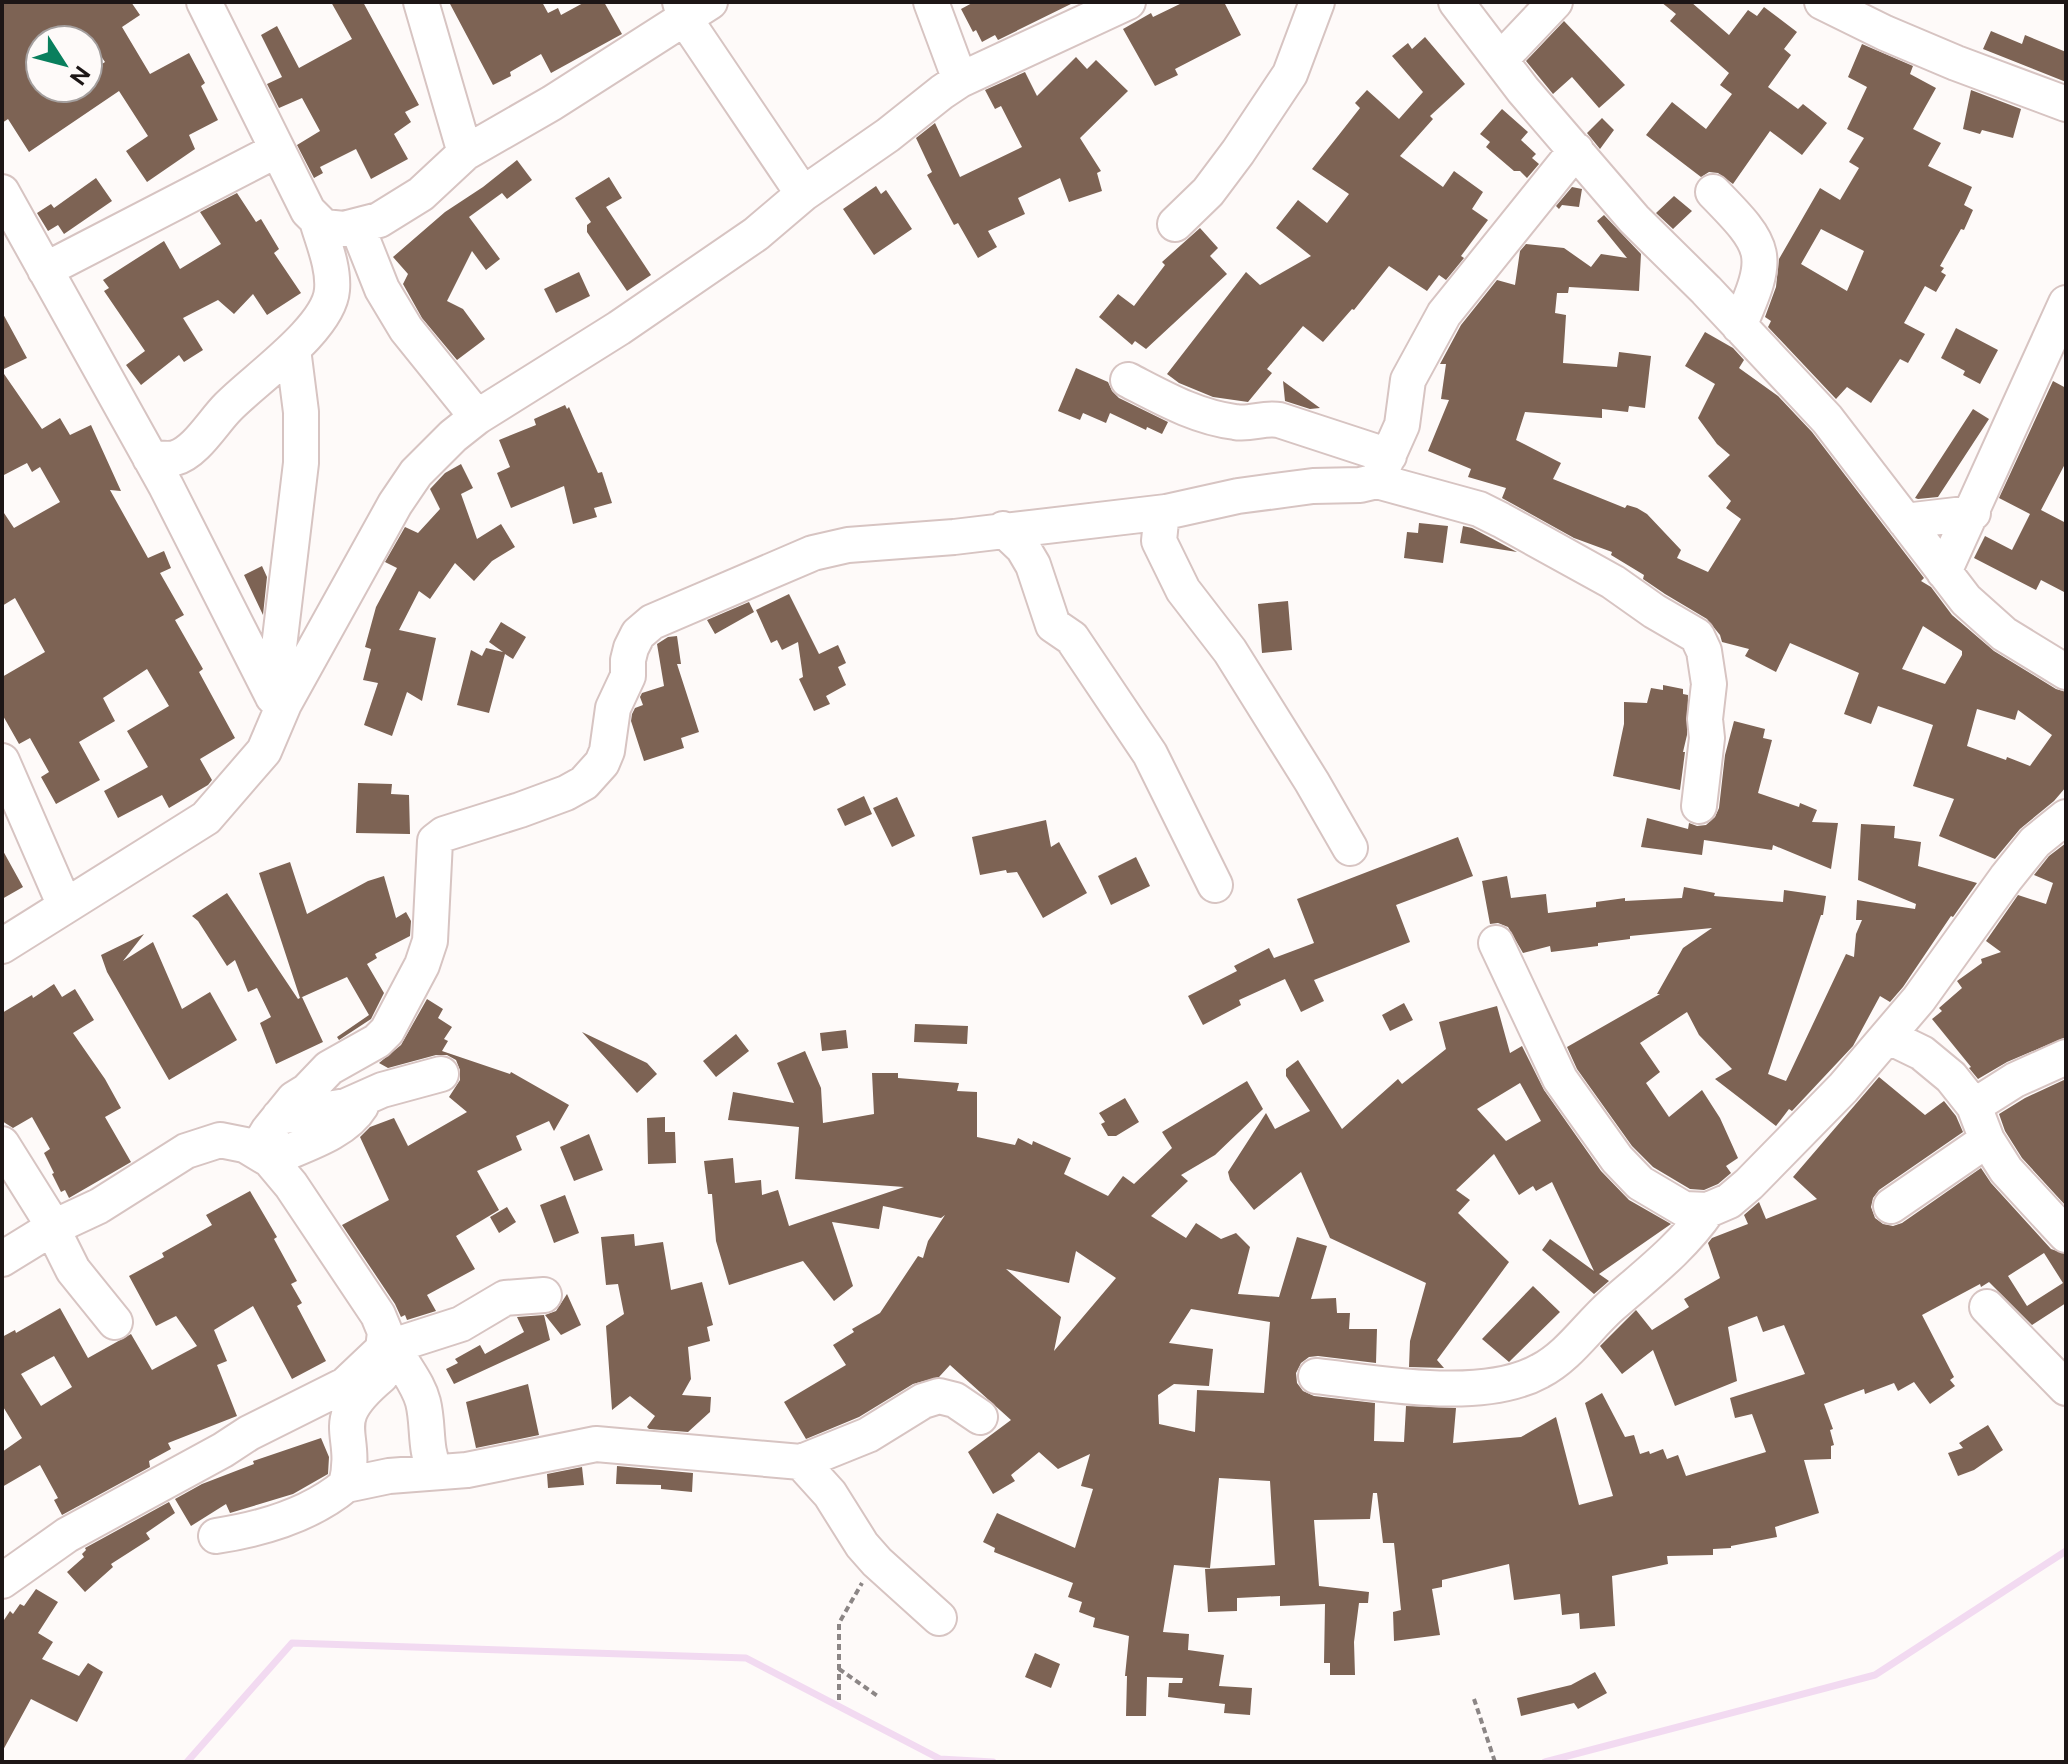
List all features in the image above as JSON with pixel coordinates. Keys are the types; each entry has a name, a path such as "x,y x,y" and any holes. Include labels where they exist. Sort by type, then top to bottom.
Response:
{"street":[{"path":"150,458 174,458 184,453 230,405 293,349 321,315 333,291 329,262 318,224 308,211 204,2"},
{"path":"421,2 465,153"},
{"path":"931,2 960,80"},
{"path":"279,700 395,504 416,473 453,436 477,417 619,328 756,234 803,194 960,80 1128,2"},
{"path":"1175,224 1208,192 1290,74 1317,2"},
{"path":"1456,2 1523,90 1634,219 1827,419 1966,600 2004,634 2066,672"},
{"path":"1501,59 1555,2"},
{"path":"1822,2 1927,51 2066,104"},
{"path":"318,224 344,229 379,220 421,194 465,153 552,103 692,8 803,194"},
{"path":"45,270 277,150"},
{"path":"263,1156 279,1117 294,1099 307,1091 329,1068 377,1041 387,1031 422,965 430,941 435,841 444,834 566,793 584,783 602,763 610,737 613,708 628,676 631,648 638,634 652,622 813,553 848,545 954,537 1166,512 1238,496 1313,486 1360,485 1383,468 1402,425 1408,380 1444,314 1576,150"},
{"path":"2,192 150,458 279,700"},
{"path":"1713,192 1743,222 1760,248 1760,281 1739,326"},
{"path":"357,226 382,289 406,329 477,417"},
{"path":"1944,572 2056,355 2066,303"},
{"path":"2,946 206,818 264,751 279,700 301,463 301,412 293,349"},
{"path":"1128,380 1193,413 1239,423 1267,418 1279,420 1479,509 1613,582 1697,636 1704,651 1709,684 1705,719 1707,738 1699,806"},
{"path":"1166,512 1161,521 1159,541 1183,590 1230,651 1350,848"},
{"path":"1905,521 1973,513"},
{"path":"1003,529 1023,548 1033,565 1053,625 1072,638 1150,754 1215,885"},
{"path":"2,761 65,906"},
{"path":"1496,943 1560,1079 1617,1159 1640,1183 1684,1209 1708,1210 1729,1201 1749,1184 1843,1088 1919,999 2035,842 2066,817"},
{"path":"1889,1037 1922,1053 1951,1077 1974,1106 1987,1140 2006,1170 2066,1235"},
{"path":"1974,1106 2015,1080 2066,1057"},
{"path":"279,1117 346,1106 364,1097 441,1074"},
{"path":"263,1156 321,1137 350,1120 361,1108 364,1097"},
{"path":"2,1259 53,1228 99,1206 186,1151 220,1140 245,1145 263,1156 291,1185 378,1315 392,1352 418,1388 424,1404 426,1444 435,1471"},
{"path":"1891,1206 1987,1140"},
{"path":"2,1144 53,1228 73,1270 115,1322"},
{"path":"1316,1376 1423,1388 1454,1388 1523,1379 1542,1371 1692,1233 1708,1210"},
{"path":"2,1581 67,1535 249,1433 345,1385 392,1352 461,1324 505,1298 544,1295"},
{"path":"1987,1307 2066,1388"},
{"path":"346,1485 350,1472 345,1430 349,1410 392,1352"},
{"path":"216,1536 257,1530 310,1509 346,1485 368,1479 467,1470 596,1444 801,1462 868,1435 923,1401 939,1396 955,1400 980,1417"},
{"path":"801,1462 830,1494 862,1545 939,1618"}],"path":[{"path":"839,1700 839,1623 863,1581 884,1569"},
{"path":"839,1669 879,1697"},
{"path":"1474,1699 1495,1762"}],"building":[{"path":"2,2 131,2 140,15 122,27 150,74 189,53 205,83 201,86 218,120 189,135 195,149 147,182 126,151 148,136 119,91 104,101 104,24 24,24 24,104 100,104 29,152 8,119 2,123"},
{"path":"331,2 363,2 419,105 405,112 411,122 394,134 408,159 371,179 356,149 320,167 323,173 314,178 297,145 320,131 302,98 279,108 267,84 282,77 261,35 277,26 299,68 352,39"},
{"path":"449,2 542,2 548,13 558,8 561,15 585,2 604,2 622,34 551,73 541,54 493,85"},
{"path":"974,2 1075,2 998,40 995,35 982,42 961,9"},
{"path":"1184,2 1224,2 1241,35 1175,69 1178,75 1155,86 1123,29 1151,13 1153,17"},
{"path":"1661,2 1691,2 1729,35 1748,10 1757,16 1764,7 1797,32 1784,49 1791,55 1768,87 1798,109 1803,104 1827,123 1802,155 1770,131 1733,184 1718,173 1709,172 1701,177 1646,135 1672,102 1706,129 1732,94 1720,85 1729,73 1670,21 1676,14"},
{"path":"1564,21 1625,85 1599,108 1572,77 1553,94 1526,61"},
{"path":"1991,31 2022,44 2025,35 2066,52 2066,82 1983,49"},
{"path":"1425,37 1465,84 1430,116 1433,119 1400,156 1443,187 1454,171 1483,192 1472,209 1488,220 1461,256 1464,258 1446,280 1439,275 1427,291 1389,266 1354,310 1323,342 1303,326 1267,369 1272,373 1248,402 1213,397 1179,383 1167,374 1246,272 1260,285 1311,256 1276,228 1298,200 1327,223 1349,194 1312,169 1360,108 1355,103 1367,90 1399,119 1423,92 1392,56 1408,43 1412,49"},
{"path":"1862,44 1913,66 1910,74 1936,88 1913,129 1941,143 1928,166 1972,187 1964,205 1973,210 1964,230 1961,229 1940,266 1944,268 1941,272 1946,275 1936,292 1925,286 1904,323 1925,334 1908,363 1900,359 1871,403 1847,387 1836,399 1768,327 1771,321 1765,317 1776,287 1779,259 1820,188 1840,200 1859,168 1849,162 1864,138 1847,129 1867,87 1848,77","holes":["1821,229 1864,251 1847,291 1801,264"]},
{"path":"1076,57 1087,69 1096,60 1128,91 1080,138 1101,171 1097,173 1102,191 1069,202 1060,178 1018,198 1025,214 988,231 997,247 978,258 958,223 954,225 927,175 932,172 916,138 935,123 960,177 1022,147 1001,106 995,109 985,90 1025,72 1037,96"},
{"path":"1971,90 2021,109 2013,138 1963,129"},
{"path":"1502,109 1528,132 1521,140 1536,154 1532,158 1539,164 1527,178 1486,147 1490,142 1480,134"},
{"path":"1602,118 1614,130 1600,149 1587,133"},
{"path":"517,160 532,180 507,199 502,193 469,217 500,259 486,270 472,251 447,301 463,309 485,339 457,360 422,318 403,284 408,274 393,257 445,212"},
{"path":"609,177 622,198 606,207 651,275 627,291 587,232 587,225 591,222 575,198"},
{"path":"96,178 112,201 64,234 58,225 48,231 37,213 51,204 54,208"},
{"path":"876,186 881,194 886,190 912,229 874,255 843,209"},
{"path":"1572,187 1582,189 1579,207 1562,205 1559,209 1556,206"},
{"path":"237,193 256,222 261,219 279,249 274,253 301,293 267,315 253,294 234,314 218,300 183,318 203,350 184,362 179,355 141,385 126,365 145,351 104,291 109,288 103,280 164,241 180,269 221,244 200,212"},
{"path":"1674,196 1692,211 1673,229 1656,213"},
{"path":"1604,215 1641,254 1639,291 1569,287 1568,293 1557,293 1555,313 1566,315 1563,363 1617,367 1619,352 1651,356 1645,408 1629,406 1628,412 1602,409 1602,418 1525,412 1516,440 1561,463 1553,479 1647,514 1681,550 1677,558 1708,572 1741,519 1726,508 1731,501 1708,476 1730,455 1717,444 1698,418 1715,384 1685,366 1705,332 1733,348 1744,360 1739,368 1778,396 1812,432 1924,578 1921,581 1931,587 1952,615 1994,651 2066,692 2066,787 2020,829 1995,859 1939,836 1954,799 1913,786 1933,725 1878,706 1871,724 1844,714 1859,673 1790,643 1776,672 1745,656 1749,649 1722,642 1707,619 1643,579 1644,575 1611,555 1612,552 1574,538 1502,498 1506,488 1468,477 1471,469 1428,451 1449,400 1441,399 1446,364 1440,364 1461,325 1497,280 1515,285 1520,251 1526,244 1564,248 1591,267 1601,254 1627,258 1597,221","holes":["1923,626 1962,651 1945,684 1902,669","1977,709 2015,720 2018,710 2052,735 2030,766 2007,757 2006,760 1967,746"]},
{"path":"1200,228 1218,248 1210,256 1227,274 1146,349 1135,341 1132,345 1099,317 1118,294 1134,306 1165,265 1162,262"},
{"path":"579,272 590,296 556,313 544,289"},
{"path":"2,312 27,358 2,370"},
{"path":"1956,328 1998,350 1980,384 1963,375 1965,371 1941,358"},
{"path":"1076,368 1108,382 1119,398 1168,422 1162,434 1110,413 1106,423 1083,413 1080,420 1058,411"},
{"path":"2,371 42,429 60,418 70,435 91,425 121,491 110,490 148,558 164,551 171,568 160,573 184,615 175,620 203,669 199,672 235,738 200,759 212,780 208,785 169,808 162,795 118,818 104,791 148,767 127,731 169,706 147,669 103,698 115,721 79,742 100,780 56,804 41,777 49,772 30,738 19,744 2,714 2,677 45,652 15,598 2,606 2,510 14,528 60,502 40,467 32,472 27,463 2,476"},
{"path":"1283,381 1320,408 1310,409 1285,401"},
{"path":"2053,381 2066,388 2066,462 2041,510 2066,523 2066,593 2041,580 2036,590 1974,558 1985,536 2012,550 2030,514 1999,498"},
{"path":"565,405 567,409 569,407 598,473 602,472 612,503 594,508 597,517 573,524 564,486 511,508 497,473 510,467 499,440 536,425 534,419"},
{"path":"1973,409 1989,419 1938,497 1915,498"},
{"path":"461,464 473,488 461,494 477,539 501,524 515,547 492,561 474,581 455,563 430,599 419,591 399,630 436,638 422,701 407,692 392,736 364,725 378,683 363,680 371,649 365,647 376,607 397,568 385,562 405,527 418,533 440,509 430,489 445,473"},
{"path":"1419,523 1448,526 1443,563 1404,558 1407,532 1418,533"},
{"path":"1463,526 1472,528 1517,552 1460,543"},
{"path":"262,566 267,577 263,615 244,575"},
{"path":"789,594 819,654 838,645 846,663 838,667 846,685 826,696 830,704 814,711 799,679 803,677 798,642 782,650 777,640 771,643 756,610"},
{"path":"1288,601 1292,650 1262,653 1258,604"},
{"path":"749,602 754,612 715,634 707,620"},
{"path":"501,622 526,637 513,659 505,654 489,713 457,705 471,650 482,656 486,648 503,652 489,642"},
{"path":"677,636 681,664 677,664 699,732 681,738 684,748 644,761 631,721 632,714 635,708 643,705 642,693 664,686 657,644 668,637"},
{"path":"1663,685 1683,689 1683,694 1688,695 1680,790 1613,776 1624,724 1624,702 1647,703 1651,688 1663,690"},
{"path":"1734,721 1765,729 1763,738 1772,740 1758,793 1817,810 1812,822 1838,823 1831,869 1773,845 1772,850 1704,840 1702,855 1641,847 1647,818 1688,829 1689,823 1706,825 1715,817"},
{"path":"358,783 392,784 391,794 409,795 410,834 356,833"},
{"path":"864,796 872,814 845,826 837,809"},
{"path":"897,797 915,836 892,847 873,808"},
{"path":"1046,820 1051,847 1059,842 1087,893 1043,918 1017,872 1007,873 1006,870 980,875 972,837"},
{"path":"1861,824 1895,826 1894,838 1921,842 1918,866 1977,883 1903,987 1890,1002 1880,996 1853,1046 1792,1111 1789,1109 1776,1126 1715,1079 1732,1069 1699,1035 1687,1012 1640,1043 1660,1072 1646,1083 1669,1117 1702,1090 1720,1118 1738,1158 1726,1166 1731,1173 1718,1184 1704,1190 1690,1189 1653,1167 1632,1146 1577,1069 1567,1047 1660,994 1657,994 1683,948 1712,928 1630,936 1630,939 1598,943 1598,946 1551,952 1550,946 1523,953 1508,927 1490,924 1482,881 1507,876 1511,898 1546,894 1548,913 1596,907 1596,902 1625,898 1625,901 1682,898 1684,887 1715,893 1714,896 1783,902 1784,890 1826,896 1823,915 1768,1074 1786,1081 1846,954 1854,957 1856,934 1862,920 1856,920 1857,900 1915,909 1916,904 1858,880"},
{"path":"1458,837 1473,876 1396,905 1410,942 1314,980 1324,1001 1301,1012 1285,979 1239,1000 1241,1005 1203,1025 1188,996 1237,971 1234,966 1269,948 1274,958 1314,943 1297,899"},
{"path":"2066,843 2066,1037 2007,1062 1978,1079 1932,1019 1942,1011 1939,1008 1962,988 1957,981 1982,963 1981,959 2001,952 1986,941 2018,895 2046,904 2053,883 2034,875 2049,856"},
{"path":"2,849 23,887 2,899"},
{"path":"1136,857 1150,886 1111,905 1098,876"},
{"path":"290,862 307,914 368,881 384,876 396,918 406,912 411,921 410,936 375,954 377,958 367,964 384,993 371,1019 339,1040 337,1037 369,1015 347,977 300,998 259,873"},
{"path":"227,893 298,999 302,997 323,1042 276,1064 260,1023 271,1017 257,988 248,992 235,960 227,966 192,916"},
{"path":"144,934 123,961 153,942 182,1009 210,992 237,1040 169,1080 107,972 101,955"},
{"path":"54,984 62,997 75,989 94,1020 73,1033 121,1108 105,1117 131,1162 69,1198 65,1190 61,1192 52,1174 44,1153 50,1149 32,1117 13,1128 2,1121 2,1013"},
{"path":"427,999 443,1009 438,1018 452,1027 444,1039 448,1041 442,1051 511,1072 569,1105 554,1131 549,1121 516,1136 522,1150 477,1171 499,1210 456,1236 475,1269 427,1295 436,1311 407,1320 405,1315 401,1317 342,1225 389,1200 360,1137 370,1127 394,1118 408,1146 467,1112 449,1097 460,1080 456,1060 447,1055 436,1055 388,1068 379,1063 401,1045"},
{"path":"1404,1003 1413,1020 1390,1031 1382,1015"},
{"path":"1497,1006 1510,1053 1522,1046 1544,1090 1601,1171 1629,1200 1671,1224 1599,1274 1609,1281 1594,1294 1542,1250 1550,1239 1594,1271 1552,1182 1536,1191 1533,1186 1519,1195 1494,1154 1456,1190 1470,1200 1458,1213 1509,1262 1437,1360 1444,1368 1409,1367 1410,1341 1426,1283 1330,1238 1301,1172 1254,1210 1230,1180 1228,1172 1266,1113 1275,1129 1310,1111 1286,1076 1286,1069 1298,1060 1342,1129 1398,1079 1402,1084 1446,1049 1439,1022","holes":["1520,1083 1541,1121 1506,1141 1477,1109"]},
{"path":"915,1024 968,1026 967,1044 914,1042"},
{"path":"846,1030 848,1048 822,1051 820,1033"},
{"path":"582,1032 647,1063 657,1074 637,1093"},
{"path":"736,1034 749,1051 716,1077 703,1061"},
{"path":"805,1051 821,1088 823,1123 874,1114 872,1073 898,1073 898,1078 959,1083 957,1091 977,1092 977,1137 1015,1145 1018,1138 1032,1145 1033,1141 1071,1158 1064,1174 1108,1196 1123,1176 1134,1184 1172,1148 1162,1132 1247,1081 1263,1109 1215,1155 1181,1175 1188,1181 1151,1216 1186,1238 1196,1223 1221,1239 1236,1233 1250,1247 1238,1294 1279,1297 1297,1237 1327,1246 1311,1299 1336,1298 1337,1313 1350,1313 1349,1329 1377,1329 1376,1363 1309,1357 1301,1363 1296,1373 1297,1383 1303,1391 1314,1396 1375,1403 1374,1441 1404,1442 1406,1406 1456,1408 1453,1443 1521,1437 1556,1417 1579,1505 1613,1496 1585,1403 1602,1393 1625,1437 1634,1435 1640,1454 1663,1449 1667,1459 1678,1455 1686,1476 1766,1452 1752,1414 1735,1418 1730,1398 1805,1374 1784,1325 1763,1332 1757,1316 1728,1327 1737,1381 1675,1406 1653,1350 1622,1374 1600,1346 1636,1310 1652,1330 1689,1307 1684,1299 1720,1278 1708,1243 1712,1238 1748,1224 1744,1215 1759,1202 1766,1219 1817,1199 1793,1177 1879,1077 1925,1115 1944,1101 1963,1132 1879,1190 1871,1207 1875,1218 1893,1226 1902,1223 1981,1168 2051,1249 2066,1254 2066,1303 2032,1325 1989,1282 1922,1315 1954,1377 1950,1380 1955,1386 1930,1404 1914,1382 1898,1391 1894,1383 1865,1394 1864,1389 1824,1404 1833,1429 1830,1430 1834,1445 1831,1446 1831,1459 1804,1460 1819,1513 1775,1527 1777,1537 1713,1549 1713,1555 1667,1556 1668,1564 1612,1576 1615,1626 1580,1629 1579,1613 1562,1615 1560,1594 1514,1600 1509,1564 1442,1580 1442,1587 1432,1589 1440,1635 1394,1641 1393,1612 1401,1610 1394,1543 1383,1543 1377,1493 1373,1493 1370,1519 1314,1520 1319,1586 1369,1592 1368,1603 1359,1603 1354,1642 1355,1675 1330,1675 1330,1663 1324,1663 1325,1604 1280,1606 1280,1596 1237,1598 1237,1611 1208,1612 1205,1569 1275,1565 1270,1481 1219,1478 1210,1568 1174,1565 1163,1632 1189,1634 1188,1650 1224,1655 1219,1686 1252,1688 1250,1715 1224,1713 1225,1704 1168,1697 1169,1683 1182,1683 1183,1678 1147,1677 1146,1716 1126,1716 1125,1676 1129,1636 1093,1627 1095,1618 1079,1612 1082,1602 1068,1597 1073,1583 994,1552 995,1548 983,1542 997,1513 1075,1548 1093,1489 1081,1486 1090,1454 1058,1469 1039,1452 1011,1475 1015,1481 993,1494 968,1452 1011,1420 950,1365 939,1377 913,1384 859,1417 806,1439 784,1402 846,1365 833,1345 854,1332 852,1329 880,1313 918,1256 923,1258 928,1241 945,1215 941,1218 883,1206 879,1229 832,1222 853,1286 834,1301 803,1261 729,1285 716,1241 712,1194 708,1194 704,1161 733,1158 735,1183 761,1180 762,1195 778,1190 789,1226 904,1187 795,1179 799,1127 728,1120 733,1092 794,1103 777,1063","holes":["1076,1251 1116,1278 1054,1351 1061,1317 1006,1269 1069,1283","2044,1253 2063,1283 2027,1306 2008,1276","1191,1309 1270,1322 1264,1393 1197,1390 1195,1432 1159,1424 1158,1395 1174,1384 1209,1386 1213,1349 1169,1343"]},
{"path":"2066,1079 2066,1206 2022,1158 2005,1131 1999,1114"},
{"path":"1125,1098 1139,1122 1116,1136 1108,1136 1099,1113"},
{"path":"665,1117 665,1132 675,1132 676,1163 648,1164 647,1118"},
{"path":"589,1134 603,1170 574,1181 560,1147"},
{"path":"250,1191 277,1237 274,1239 297,1281 291,1284 302,1303 297,1306 326,1361 292,1379 253,1306 214,1330 227,1361 217,1365 237,1416 168,1443 171,1449 149,1461 150,1467 62,1515 54,1500 58,1498 40,1465 2,1487 2,1452 22,1438 2,1405 2,1337 15,1330 16,1333 60,1308 88,1358 131,1334 152,1370 197,1346 176,1316 156,1326 129,1276 212,1225 206,1215","holes":["54,1356 72,1387 41,1406 21,1374"]},
{"path":"565,1195 579,1233 554,1243 540,1205"},
{"path":"507,1207 516,1222 499,1233 490,1217"},
{"path":"634,1234 635,1246 663,1242 671,1290 702,1282 713,1325 707,1327 710,1341 688,1347 691,1379 682,1395 711,1397 710,1412 688,1432 649,1429 647,1427 655,1416 630,1396 612,1410 606,1326 624,1314 618,1284 606,1285 601,1237"},
{"path":"1533,1286 1560,1312 1509,1362 1482,1339"},
{"path":"567,1294 581,1325 561,1335 545,1315 556,1311"},
{"path":"544,1315 550,1340 454,1384 446,1369 458,1363 455,1359 480,1345 485,1354 524,1332 517,1317"},
{"path":"528,1384 539,1435 476,1448 466,1402"},
{"path":"1988,1425 2003,1450 1974,1470 1958,1476 1948,1453 1963,1448 1959,1443"},
{"path":"321,1438 329,1457 328,1474 293,1494 230,1513 226,1504 191,1526 175,1499 202,1484 254,1464 253,1461"},
{"path":"617,1466 693,1473 692,1492 661,1489 661,1485 616,1484"},
{"path":"582,1467 584,1485 548,1488 547,1474"},
{"path":"169,1502 175,1513 146,1533 150,1539 111,1564 113,1567 85,1592 67,1572 84,1557 85,1548"},
{"path":"36,1589 58,1602 38,1633 53,1642 42,1659 79,1676 88,1663 103,1672 77,1722 31,1699 2,1752 2,1623 10,1611 13,1614 20,1604 24,1606"},
{"path":"1035,1653 1060,1664 1051,1688 1025,1677"},
{"path":"1595,1672 1607,1693 1578,1709 1574,1703 1521,1716 1517,1698 1571,1685"}],"waterway":[{"path":"1545,1762 1875,1675 2066,1551"},
{"path":"187,1762 292,1643 746,1658 940,1759 993,1762"}]}
